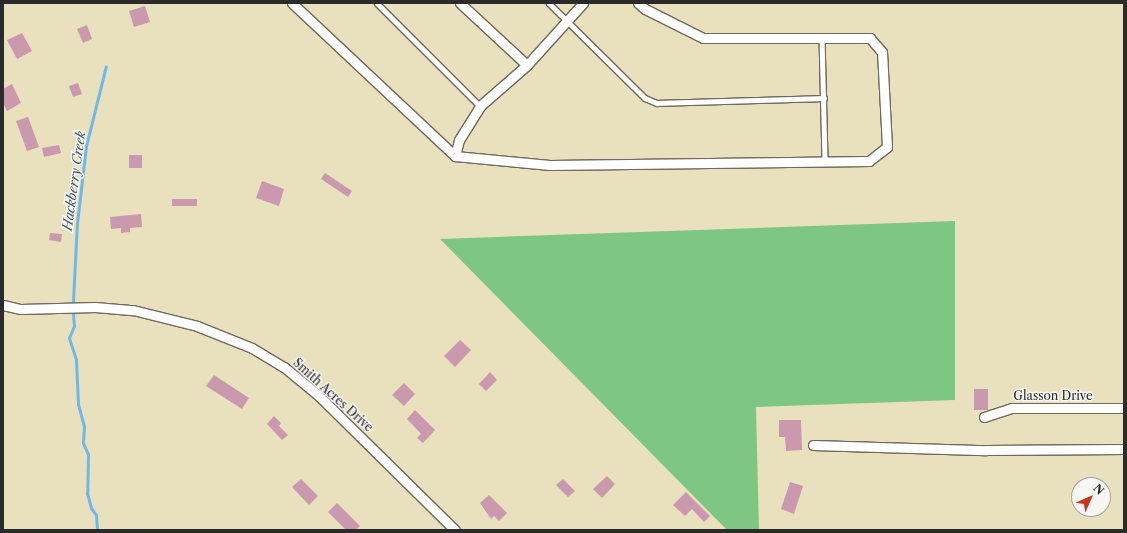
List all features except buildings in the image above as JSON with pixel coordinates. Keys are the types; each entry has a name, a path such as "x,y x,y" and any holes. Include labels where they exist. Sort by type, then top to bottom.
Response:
{"street":[{"path":"292,3 455,156 550,166 825,162 870,161 887,147 882,52 870,38 703,38 645,9 638,3"},
{"path":"460,3 527,66"},
{"path":"455,156 459,140 480,106 527,66 583,3"},
{"name":"Smith Acres Drive","path":"3,305 21,309 95,307 133,310 197,326 252,348 284,367 318,395 455,530"},
{"name":"Glasson Drive","path":"984,417 1012,408 1124,408"},
{"path":"812,445 986,450 1124,449"}],"lane":[{"path":"377,3 480,106"},
{"path":"549,3 645,98 657,103 824,98"},
{"path":"822,37 825,162"}],"green space":[{"path":"955,221 955,400 756,407 759,530 727,530 440,239"}],"waterway":[{"name":"Hackberry Creek","path":"73,301 77,223 86,146 106,66"},
{"name":"Hackberry Creek","path":"73,313 74,326 69,338 76,360 78,404 84,427 83,443 88,454 87,493 91,508 96,515 97,530"}]}
